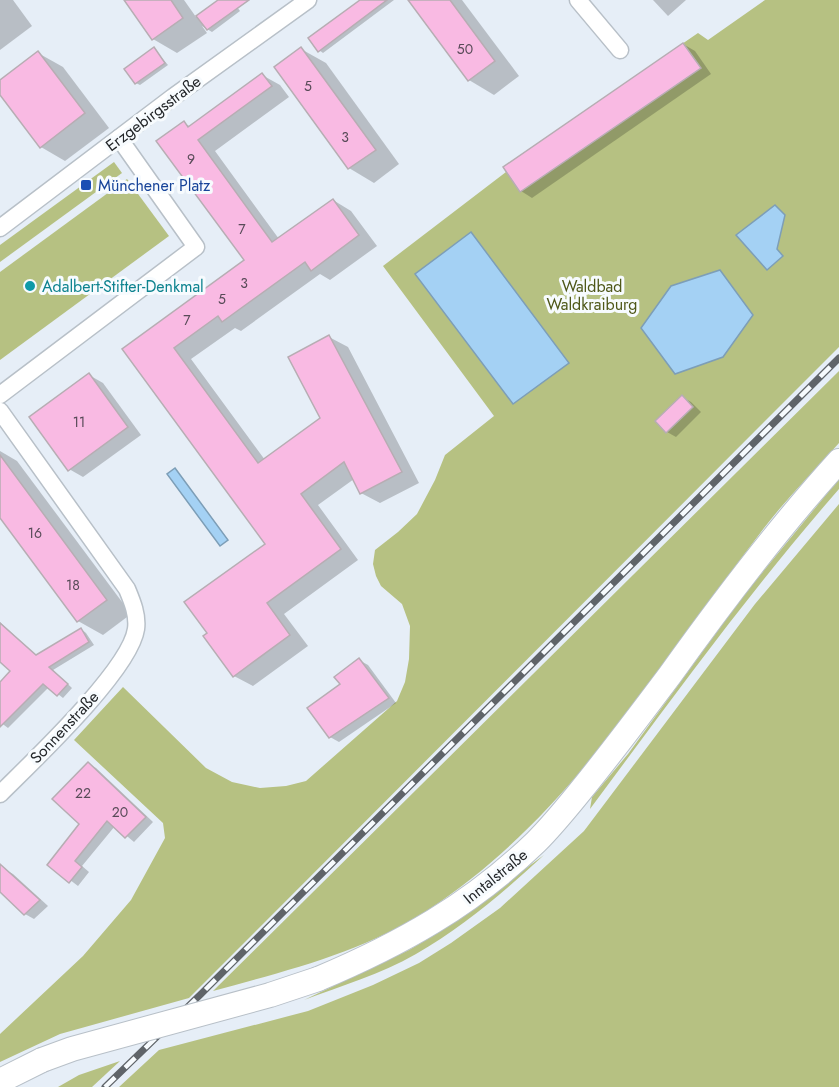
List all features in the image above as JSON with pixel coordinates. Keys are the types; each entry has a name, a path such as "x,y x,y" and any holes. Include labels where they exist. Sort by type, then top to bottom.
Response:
{"main road":[{"name":"Inntalstraße","path":"0,1081 42,1060 72,1049 270,995 318,979 372,955 435,921 479,890 535,843 616,748 732,589 839,461"}],"street":[{"name":"Erzgebirgsstraße","path":"0,228 308,0"},
{"path":"578,0 620,50"},
{"path":"0,395 196,247 119,138"},
{"name":"Sonnenstraße","path":"0,411 127,589 133,602 137,621 134,636 124,657 96,693 0,794"}],"green space":[{"name":"Waldbad Waldkraiburg","path":"765,0 839,0 839,347 189,998 60,1034 0,1062 0,1034 83,956 131,900 165,838 163,823 74,740 123,687 206,768 232,782 260,788 286,786 306,781 397,701 405,682 409,659 410,626 402,604 381,586 376,576 373,564 375,550 417,514 445,455 494,416 383,266 506,172 503,167 698,33 708,40"},
{"path":"114,162 122,173 0,262 0,245"},
{"path":"127,179 169,236 0,360 0,272"},
{"path":"839,371 839,443 764,528 611,734 527,830 480,872 428,910 378,938 324,959 213,991"},
{"path":"839,479 839,489 742,606 590,809 592,797 628,754 743,596"},
{"path":"839,504 839,1087 119,1087 159,1050 308,1011 373,985 419,963 500,908 584,831 755,604"},
{"path":"544,855 483,908 416,954 375,974 304,1000 409,950 441,931"},
{"path":"120,1061 92,1087 58,1087 79,1075"}],"water":[{"path":"775,205 785,215 777,249 783,256 767,270 736,235"},
{"path":"471,232 569,363 513,404 415,274"},
{"path":"720,270 753,315 723,357 675,374 641,328 671,286"},
{"path":"175,468 228,540 220,546 167,474"}],"building":[{"path":"124,0 171,0 183,18 152,40"},
{"path":"218,0 249,0 207,30 196,16"},
{"path":"360,0 387,0 318,52 308,38"},
{"path":"408,0 450,0 495,61 468,81"},
{"path":"683,43 701,68 520,192 503,167"},
{"path":"154,47 165,63 135,84 124,69"},
{"path":"301,47 376,150 348,169 274,67"},
{"path":"38,51 85,113 40,148 0,95 0,80"},
{"path":"262,73 272,86 198,140 272,242 333,199 359,235 311,271 305,262 222,322 218,316 174,348 258,463 320,418 288,357 329,335 402,472 360,494 344,462 301,494 341,549 267,603 290,635 233,677 203,636 207,633 184,602 265,544 122,349 244,260 156,141 184,121 188,127"},
{"path":"89,373 128,427 68,471 29,417"},
{"path":"682,395 693,407 666,433 655,421"},
{"path":"0,455 107,600 77,622 0,518"},
{"path":"0,623 36,655 81,628 89,642 49,667 68,684 57,696 43,684 0,727 0,682 10,671 0,662"},
{"path":"359,658 389,698 329,738 307,708 340,684 334,677"},
{"path":"88,762 146,817 125,838 107,821 75,861 82,867 69,883 47,865 79,824 52,799"},
{"path":"0,864 40,900 24,915 0,892"}],"railway":[{"path":"105,1087 839,358"}],"place":[{"name":"Münchener Platz","path":"86,185"},
{"name":"Adalbert-Stifter-Denkmal","path":"30,286"}]}
